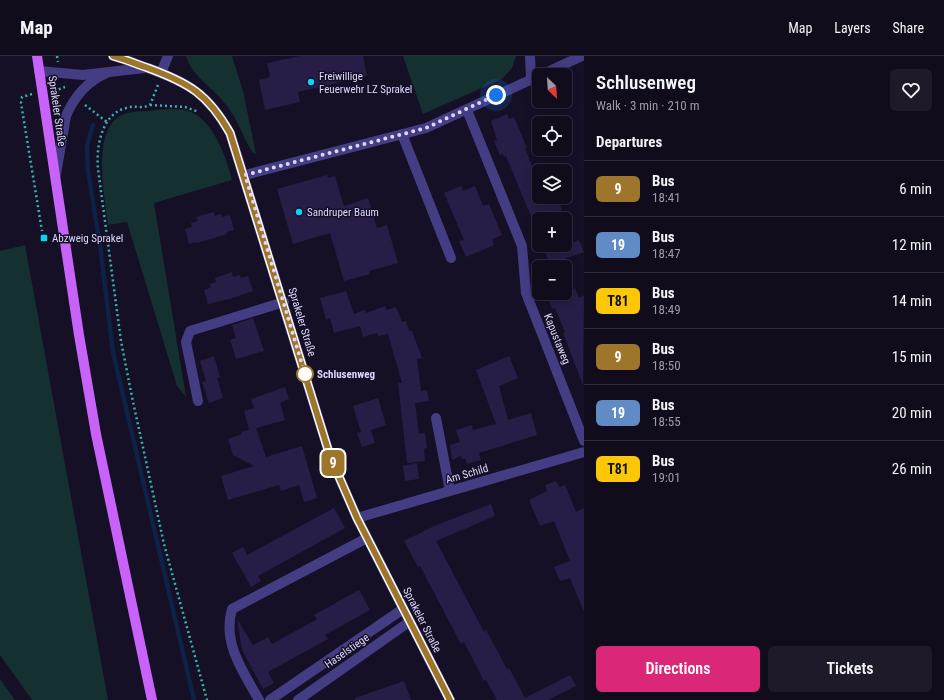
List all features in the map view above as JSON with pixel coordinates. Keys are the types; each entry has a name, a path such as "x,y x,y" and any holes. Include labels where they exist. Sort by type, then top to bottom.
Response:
{"main road":[{"name":"Sprakeler Straße","path":"37,56 79,335 96,434 152,700"}],"street":[{"name":"Sprakeler Straße","path":"113,56 132,61 146,68 161,72 185,84 201,95 213,108 233,139 330,456 357,518 450,700"},
{"path":"161,72 168,56"},
{"path":"530,56 531,78"},
{"path":"245,175 435,124 467,110 531,78 582,56"},
{"name":"Sprakeler Straße","path":"39,71 76,74 107,73 146,68"},
{"name":"Sprakeler Straße","path":"55,179 66,116 84,88 99,76 107,73"},
{"name":"Kapustaweg","path":"467,110 522,246 526,293 584,440"},
{"path":"402,134 451,258"},
{"path":"198,401 186,342 190,331 284,302"},
{"path":"436,418 450,491"},
{"name":"Am Schild","path":"357,518 584,452"},
{"path":"260,700 234,656 228,622 232,609 367,538"},
{"path":"270,700 403,609"},
{"name":"Haselstiege","path":"298,700 311,696 409,622"}],"path":[{"path":"150,105 155,96 161,72"},
{"path":"42,230 21,103 24,96 65,87"},
{"path":"202,115 185,107 150,105 125,108 117,112 108,120 99,146 98,169 121,341 134,405 164,544 208,700"}],"green space":[{"path":"186,56 232,56 243,91 256,154 252,152 231,111 193,70"},
{"path":"403,56 516,56 512,68 502,79 423,114"},
{"path":"169,109 191,112 206,123 223,151 232,180 154,203 186,397 177,386 127,222 108,225 102,167 105,136 111,124 120,116 133,112"},
{"path":"25,245 108,700 32,700 0,655 0,251"},
{"path":"0,679 15,700 0,700"}],"building":[{"path":"300,56 363,56 367,76 298,92 300,102 265,110 259,80 270,77 267,63"},
{"path":"507,114 509,119 514,117 527,148 525,148 532,166 532,204 560,204 562,210 557,212 532,212 532,219 506,156 504,157 503,154 500,155 494,141 497,140 491,121"},
{"path":"327,175 328,178 335,176 344,206 368,198 377,228 387,225 398,263 369,271 370,274 344,281 330,233 293,244 277,189"},
{"path":"461,186 463,191 475,186 483,206 489,204 502,235 492,239 494,245 466,257 459,241 464,240 444,193"},
{"path":"213,212 215,216 221,214 222,217 230,215 234,230 227,232 227,234 189,244 185,229 192,227 191,223 198,221 196,217"},
{"path":"579,240 584,252 561,260 548,260 545,252 572,252 572,243"},
{"path":"232,272 233,277 240,275 241,278 248,276 253,291 230,299 208,304 204,290 211,287 210,284 216,282 215,278"},
{"path":"575,288 579,298 584,295 583,385 563,333 565,332 555,308 552,309 549,300 572,300 572,290"},
{"path":"346,291 354,314 365,310 366,313 385,306 387,310 396,307 402,322 406,321 409,331 412,331 422,358 417,359 421,391 427,390 429,401 415,403 419,434 425,433 427,448 424,449 425,461 407,463 398,383 402,383 388,334 378,336 377,333 363,337 360,326 334,333 330,318 326,320 320,298"},
{"path":"253,318 264,351 236,359 230,340 236,338 232,325"},
{"path":"214,356 220,377 217,378 223,398 209,403 202,382 206,381 200,361"},
{"path":"509,356 518,378 499,386 508,420 531,413 537,435 479,453 481,460 467,464 465,458 462,459 461,456 452,460 450,445 460,442 456,430 472,425 473,430 496,424 476,370"},
{"path":"285,387 289,399 280,403 285,420 256,428 266,457 302,446 317,498 304,502 299,485 281,491 279,485 228,500 221,476 254,466 233,455 228,439 242,434 241,432 249,430 244,411 254,408 251,399"},
{"path":"378,398 386,425 371,430 375,443 362,447 357,433 361,432 353,406"},
{"path":"417,463 419,479 405,481 403,466"},
{"path":"556,481 559,487 565,485 576,512 584,508 584,612 570,578 560,581 554,567 570,561 554,521 540,526 529,500 547,491 545,485"},
{"path":"491,504 495,516 436,541 484,632 486,630 525,698 570,675 576,686 548,700 497,700 486,680 484,681 464,642 461,644 420,566 418,567 404,541 434,526"},
{"path":"334,508 345,528 258,576 261,581 251,587 232,553 243,547 247,555"},
{"path":"359,590 370,610 325,635 328,639 268,672 274,683 263,689 242,650 237,619 253,645 268,637 272,644 317,619 314,615"},
{"path":"404,681 411,700 355,700 355,698"}],"waterway":[{"path":"93,125 87,146 88,171 100,245 113,352 194,700"}],"bus line":[{"name":"9","path":"113,56 132,61 146,68 161,72 175,78 195,90 216,112 230,133 245,175 330,456 357,518 450,700"}],"place":[{"name":"Freiwillige Feuerwehr LZ Sprakel","path":"311,82"},
{"name":"Sandruper Baum","path":"299,212"},
{"name":"Abzweig Sprakel","path":"44,238"},
{"name":"Schlusenweg","path":"305,374"}],"route":[{"path":"305,374 245,175 426,128 467,110 496,95"}]}
